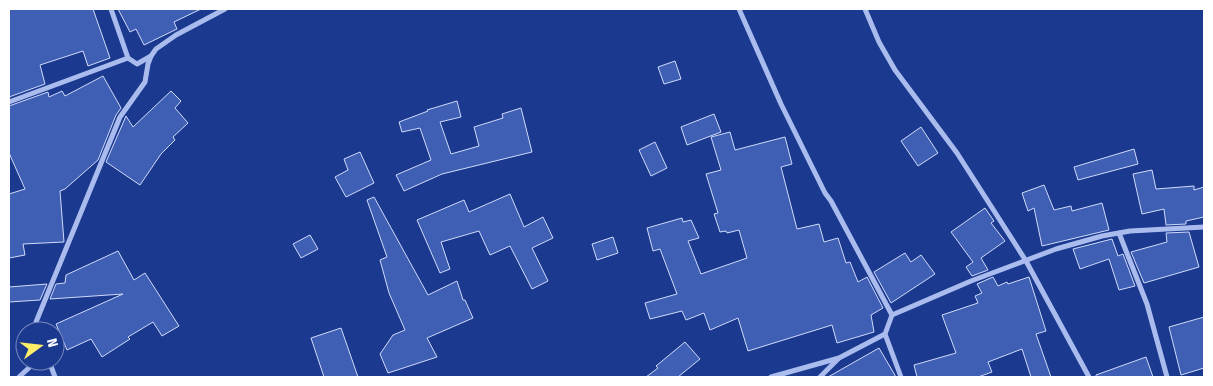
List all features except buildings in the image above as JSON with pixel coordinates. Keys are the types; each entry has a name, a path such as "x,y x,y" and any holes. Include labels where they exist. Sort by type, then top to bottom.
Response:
{"street":[{"path":"111,9 128,58 136,64 151,56"},
{"path":"36,321 120,117 145,82 151,56 156,49 176,35 225,9"},
{"path":"739,9 811,166 892,315"},
{"path":"865,9 879,42 895,70 957,153 1026,261 1088,377"},
{"path":"9,102 128,58"},
{"path":"901,377 885,334 892,315 971,281 1056,249 1102,236 1130,231 1204,227"},
{"path":"1119,233 1147,304 1167,377"},
{"path":"771,377 839,358 885,334"},
{"path":"820,377 839,358"}]}
